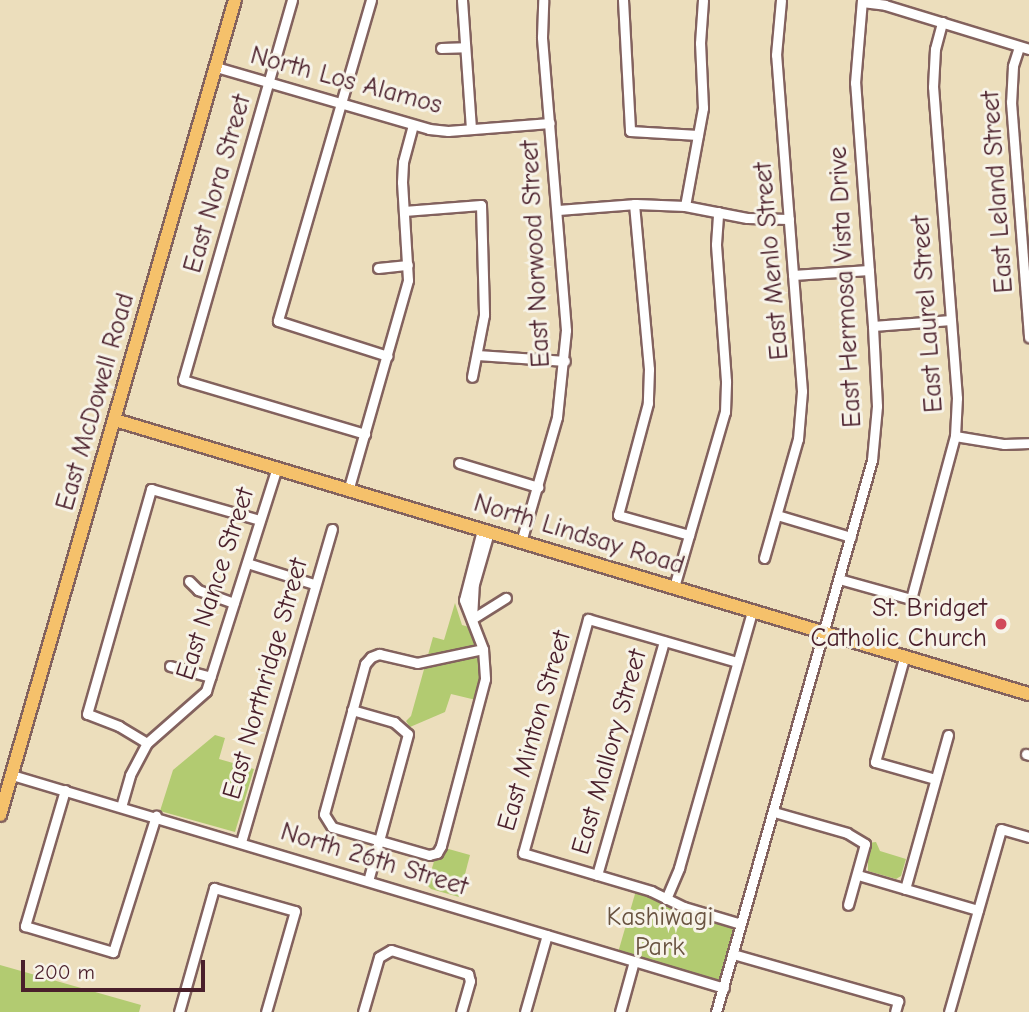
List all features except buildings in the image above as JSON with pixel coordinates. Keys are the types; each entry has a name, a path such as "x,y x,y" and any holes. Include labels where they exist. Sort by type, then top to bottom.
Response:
{"main road":[{"name":"East McDowell Road","path":"0,815 235,0"},
{"name":"North Lindsay Road","path":"115,420 1029,694"}],"street":[{"name":"East Nora Street","path":"292,0 183,380 365,434"},
{"path":"371,0 278,321 388,356"},
{"path":"462,0 471,128"},
{"name":"East Norwood Street","path":"521,542 557,417 565,361 566,330 558,210 542,37 543,0"},
{"path":"624,0 630,131 698,135"},
{"path":"685,206 703,108 700,43 703,0"},
{"name":"East Menlo Street","path":"764,558 800,424 803,376 776,55 781,0"},
{"path":"862,1 942,22 1024,48"},
{"name":"East Hermosa Vista Drive","path":"716,1012 872,460 876,431 873,326 855,83 862,1"},
{"name":"East Laurel Street","path":"839,579 911,599 955,436 957,398 933,87 935,49 942,22"},
{"path":"441,48 465,47"},
{"name":"East Leland Street","path":"1024,48 1013,66 1011,102 1029,337"},
{"name":"North Los Alamos","path":"216,67 413,125 447,131 550,123"},
{"path":"348,491 405,297 408,265 403,162 413,125"},
{"path":"558,210 634,204 685,206 759,219 789,219"},
{"path":"634,204 649,369 648,403 618,515 689,535"},
{"path":"404,211 481,205 484,315 472,377"},
{"path":"674,587 725,412 726,381 716,244 718,212"},
{"path":"378,268 408,265"},
{"path":"793,275 869,270"},
{"path":"873,326 951,320"},
{"path":"478,355 565,361"},
{"path":"955,436 1004,443 1029,443"},
{"path":"459,463 538,487"},
{"name":"East Nance Street","path":"121,807 130,775 147,743 206,691 276,470"},
{"path":"147,743 119,726 87,714 151,489 260,520"},
{"path":"777,515 851,537"},
{"name":"East Northridge Street","path":"241,842 332,529"},
{"path":"483,649 417,663 379,654 371,657 365,664 324,814 332,827 429,855 437,853 482,695 486,664 483,649 472,619 474,583 485,531"},
{"path":"247,563 314,584"},
{"path":"189,581 198,590 234,603"},
{"path":"472,619 506,598"},
{"path":"666,900 679,868 752,611"},
{"name":"East Minton Street","path":"597,875 523,853 588,619 664,641"},
{"path":"664,641 737,662"},
{"name":"East Mallory Street","path":"597,875 664,641"},
{"path":"904,658 875,762 935,779"},
{"path":"170,666 211,677"},
{"path":"352,709 394,722 408,734 368,881"},
{"path":"905,889 948,735"},
{"name":"North 26th Street","path":"12,775 724,988"},
{"path":"65,790 25,926 113,952 156,816"},
{"path":"774,812 847,833 865,844 849,905"},
{"path":"949,1012 1001,829 1029,837"},
{"path":"597,875 651,891 666,900 741,924"},
{"path":"858,875 978,910"},
{"path":"179,1012 215,888 295,911 266,1012"},
{"path":"525,1012 547,935"},
{"path":"363,1012 379,957 391,950 468,974 470,981 461,1012"},
{"path":"733,954 898,1001 895,1012"},
{"path":"620,1012 634,961"}],"green space":[{"path":"455,603 462,625 469,627 477,645 481,675 476,700 451,694 445,712 410,727 406,721 411,716 433,637 444,640"},
{"path":"215,735 225,738 219,759 254,769 235,832 160,811 173,770"},
{"path":"876,842 880,851 906,859 901,876 896,879 868,871 868,843"},
{"path":"445,848 470,855 459,897 431,889 427,885 435,858"},
{"name":"Kashiwagi Park","path":"637,887 741,924 724,988 617,956"},
{"path":"0,965 141,1005 139,1012 0,1012"}],"place":[{"name":"St. Bridget Catholic Church","path":"1001,624"}]}
